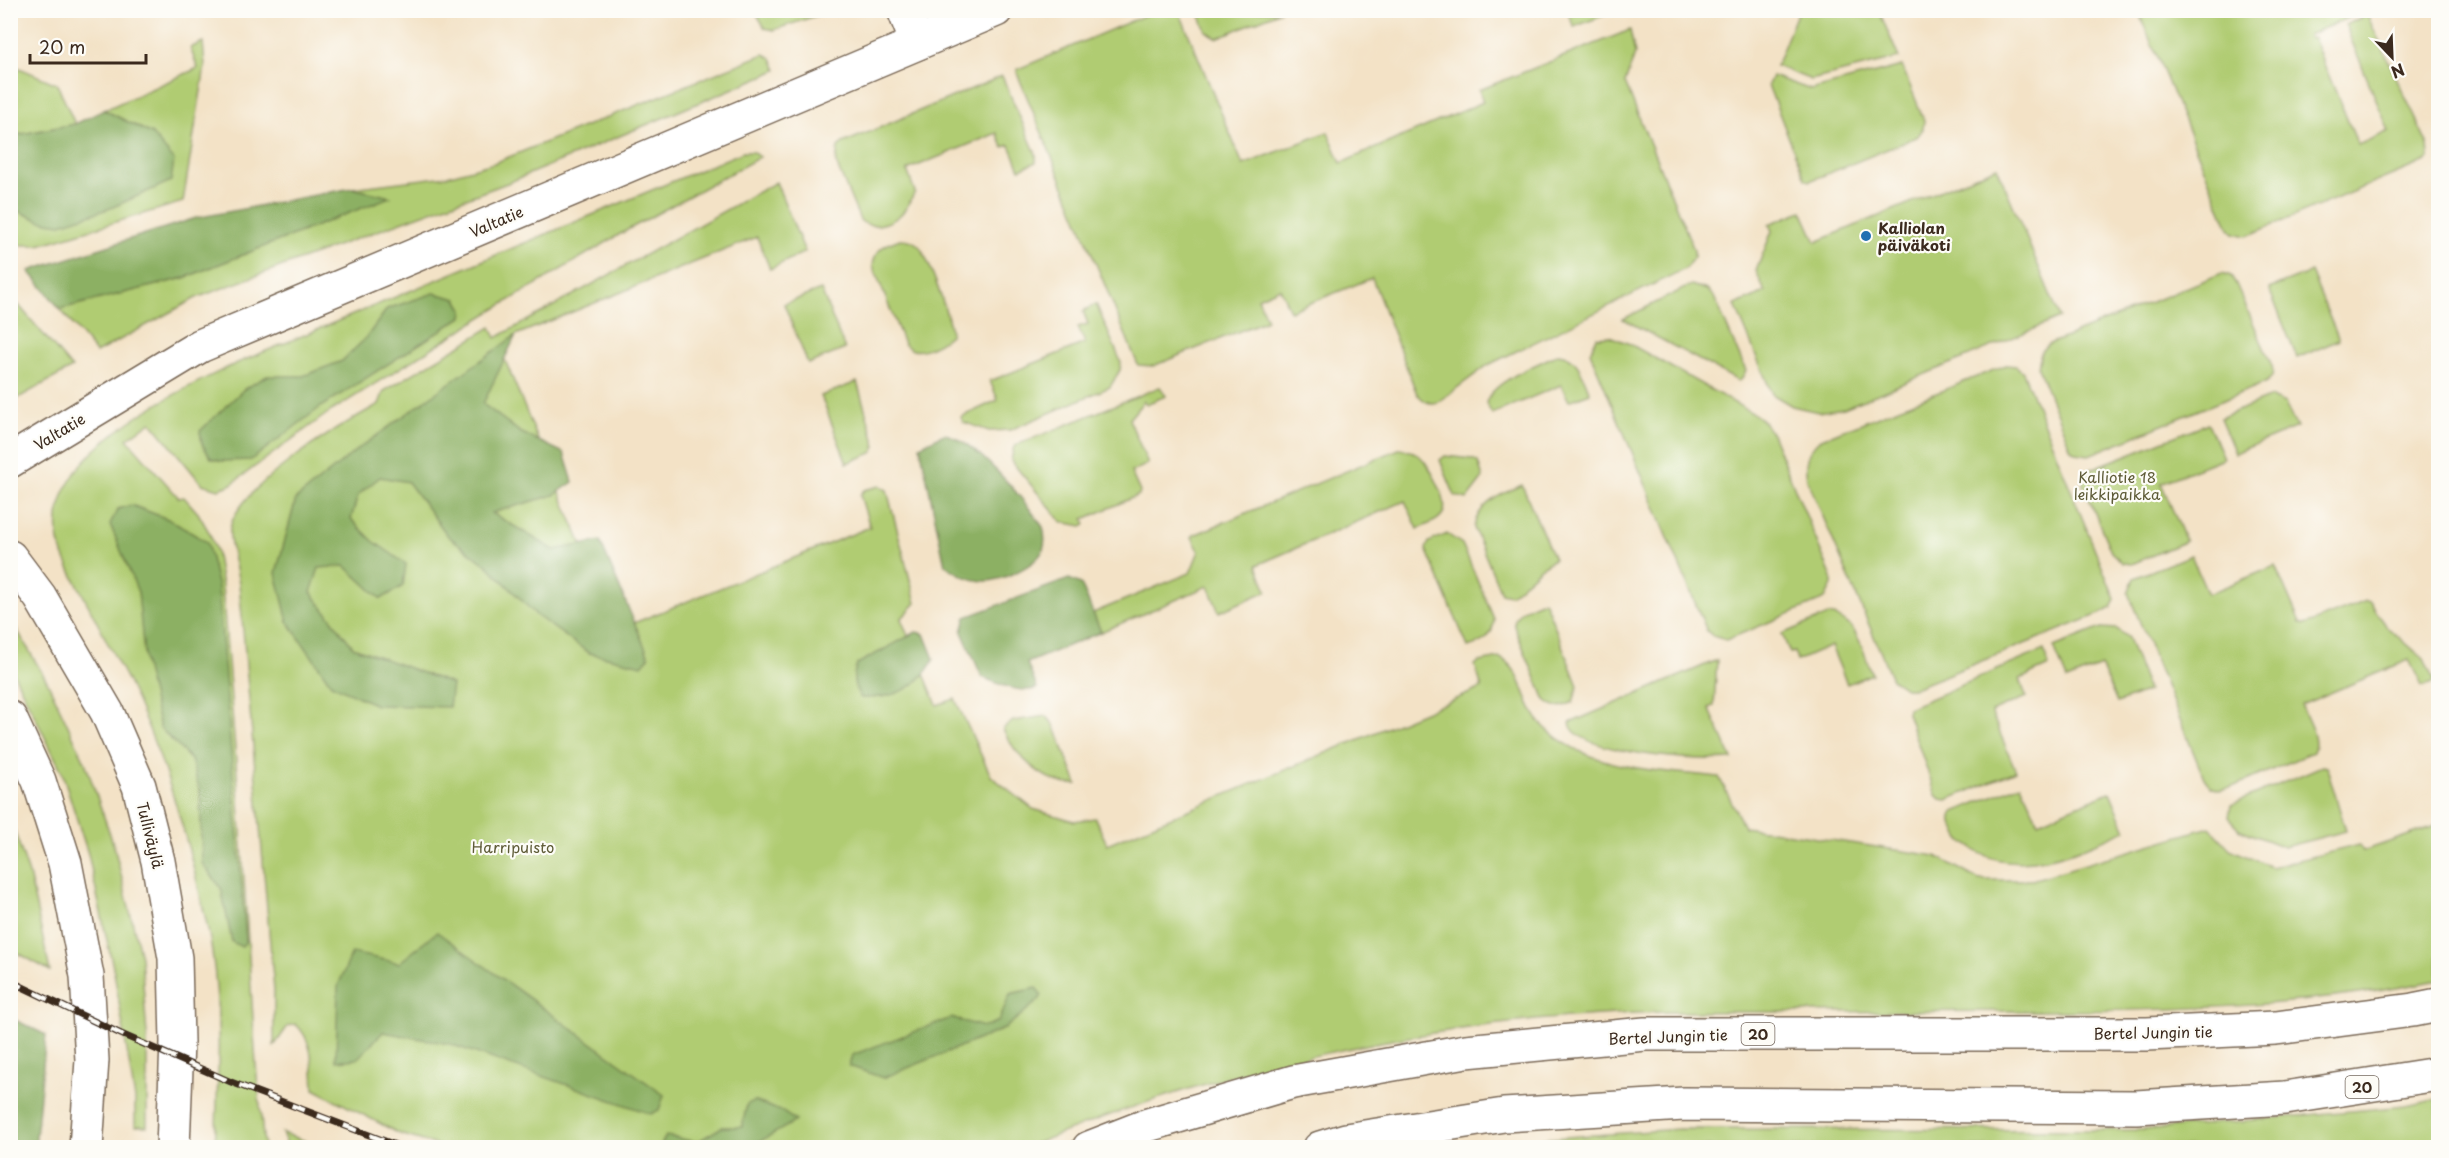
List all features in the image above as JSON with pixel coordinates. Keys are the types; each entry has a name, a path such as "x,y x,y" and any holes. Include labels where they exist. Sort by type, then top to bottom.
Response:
{"main road":[{"path":"904,10 917,43"},
{"name":"Valtatie","path":"10,460 200,346 996,10"},
{"name":"Tulliväylä","path":"10,556 40,597 107,712 139,786 158,861 175,958 177,1042 173,1148"},
{"path":"10,718 39,781 65,863 87,976 92,1060 86,1148"},
{"name":"Bertel Jungin tie","path":"1089,1148 1148,1125 1293,1082 1466,1051 1645,1035 2147,1034 2276,1028 2439,1005"},
{"name":"20","path":"1320,1148 1346,1140 1493,1117 1560,1112 1684,1104 2136,1107 2285,1098 2439,1074"}],"green space":[{"path":"755,11 830,11 774,30 765,28"},
{"path":"1155,11 1179,11 1243,165 1328,132 1341,163 1483,102 1479,90 1630,30 1635,54 1625,83 1694,250 1694,257 1685,269 1488,365 1435,403 1426,402 1417,394 1372,278 1290,311 1280,288 1258,298 1267,320 1153,366 1138,365 1017,73 1018,69"},
{"path":"1198,11 1281,11 1217,38 1206,31"},
{"path":"1567,11 1615,11 1574,27"},
{"path":"1798,11 1879,11 1899,58 1811,80 1776,66"},
{"path":"2138,11 2365,11 2308,35 2309,39 2313,38 2358,145 2389,131 2345,25 2367,15 2428,145 2429,158 2247,236 2234,233 2229,228"},
{"path":"203,42 205,66 183,202 39,245 11,245 11,208 41,221 152,134 104,110 198,68 190,48"},
{"path":"764,54 772,58 777,70 510,182 196,298 96,353 60,309 184,278 389,197 352,188 447,176 494,163"},
{"path":"10,64 57,84 75,124 11,136"},
{"path":"1902,66 1924,120 1923,129 1917,137 1810,181 1805,179 1768,85 1772,76 1811,90"},
{"path":"1002,76 1036,154 1036,162 1020,169 1010,145 1003,147 997,133 907,170 915,192 904,211 895,219 874,225 860,220 836,163 838,147"},
{"path":"104,110 152,134 174,160 171,181 111,208 61,224 41,221 11,208 11,136 75,124"},
{"path":"743,152 753,152 760,157 622,233 485,315 328,413 230,485 219,489 202,484 151,422 127,439 179,498 184,497 198,513 216,550 222,586 256,1065 264,1147 215,1147 218,1025 215,976 207,926 179,815 151,733 61,548 58,514 70,481 86,459 132,420 212,375"},
{"path":"1997,167 2060,318 1844,408 1818,412 1792,406 1772,394 1735,305 1765,292 1756,271 1772,231 1769,224 1802,211 1816,242"},
{"name":"Harripuisto","path":"776,182 805,252 770,269 757,237 516,335 500,348 631,663 649,657 634,623 870,527 860,495 864,490 880,486 887,490 916,603 901,619 937,705 955,699 991,776 1033,809 1074,821 1095,818 1107,844 1482,688 1475,665 1479,662 1500,658 1514,670 1538,720 1556,737 1598,759 1622,765 1719,777 1744,827 1936,856 1979,880 2032,880 2210,827 2230,849 2271,867 2359,845 2363,851 2438,825 2438,980 2346,996 2206,1008 2066,1011 1653,1012 1479,1026 1325,1053 1249,1072 1100,1119 1027,1147 443,1147 400,1134 314,1089 309,1045 295,1024 288,1026 274,1046 274,990 239,583 231,547 230,529 237,512 270,476 318,441 379,404 384,391 491,327 496,338"},
{"path":"352,188 390,197 184,278 60,309 29,271 196,218"},
{"path":"900,239 914,242 922,251 938,288 950,326 951,334 948,337 933,346 917,351 904,344 873,266 878,251"},
{"path":"2311,272 2339,340 2297,358 2269,289"},
{"path":"2222,273 2231,276 2236,284 2272,366 2273,374 2269,379 2265,383 2089,455 2076,453 2071,449 2038,368 2041,351 2047,345"},
{"path":"1691,285 1707,290 1714,297 1746,371 1741,380 1738,381 1623,319"},
{"path":"821,290 845,349 808,364 784,304"},
{"path":"434,293 457,299 463,309 462,317 322,406 251,460 221,461 211,458 202,444 200,431 244,389 267,376 303,376 342,361 366,338 387,309"},
{"path":"10,295 72,368 11,402 10,402"},
{"path":"1096,304 1121,362 1120,370 1110,387 1010,430 989,431 963,422 961,417 998,400 990,381 1085,343 1078,327 1088,324 1083,311"},
{"path":"516,335 483,404 520,432 564,453 573,482 554,495 492,513 554,550 600,541 649,657 642,665 589,653 537,616 488,566 448,536 408,482 380,477 358,495 351,519 373,541 406,564 403,586 381,599 345,566 319,568 311,592 353,647 452,684 449,707 376,705 331,684 288,622 276,573 296,499 358,449"},
{"path":"1609,336 1630,344 1756,415 1765,423 1773,436 1832,578 1832,585 1825,599 1726,640 1713,636 1707,631 1590,352 1597,337"},
{"path":"1558,354 1576,363 1590,393 1569,401 1561,385 1492,414 1486,403 1497,387 1517,374"},
{"path":"2006,365 2016,366 2023,372 2115,599 2111,608 2102,613 1914,688 1905,688 1892,679 1807,479 1807,458 1819,440"},
{"path":"857,382 876,446 872,453 847,463 821,396"},
{"path":"1160,387 1166,396 1146,404 1144,401 1129,419 1148,464 1131,472 1140,492 1139,495 1084,519 1086,524 1082,526 1062,522 1011,461 1014,446"},
{"path":"2271,397 2285,403 2297,427 2235,453 2220,418"},
{"name":"Kalliotie 18 leikkipaikka","path":"2208,423 2223,458 2161,483 2186,541 2132,564 2123,563 2111,552 2083,484 2083,476 2089,470"},
{"path":"944,434 956,438 984,459 1012,487 1043,527 1045,544 1043,550 1033,562 1017,572 999,579 983,581 968,578 945,565 920,446"},
{"path":"1399,449 1417,454 1436,481 1444,505 1444,511 1437,520 1418,529 1405,501 1257,565 1267,591 1219,612 1208,586 1101,632 1093,613 1190,573 1199,551 1192,537 1194,535"},
{"path":"1445,456 1472,459 1478,462 1483,478 1467,499 1455,496 1440,460"},
{"path":"1522,485 1554,559 1510,595 1501,593 1474,528 1476,519 1485,506"},
{"path":"131,505 168,519 207,542 218,587 246,941 242,947 232,942 221,888 202,863 200,792 191,760 160,728 145,665 138,592 110,524 118,509"},
{"path":"1447,534 1462,544 1494,619 1490,635 1468,647 1426,549 1429,542"},
{"path":"2191,555 2208,594 2275,566 2300,623 2305,625 2366,601 2370,602 2387,627 2424,659 2434,681 2422,686 2409,660 2301,705 2314,734 2313,752 2230,788 2219,790 2211,787 2204,778 2128,593 2134,578"},
{"path":"1069,579 1081,584 1101,632 1027,663 1037,688 1017,689 982,677 962,632 966,617"},
{"path":"1543,601 1578,686 1573,702 1562,706 1552,705 1545,700 1514,626 1520,613"},
{"path":"1828,615 1846,622 1858,637 1872,674 1847,684 1831,646 1797,661 1794,652 1790,653 1782,634"},
{"path":"10,618 47,681 85,762 114,846 141,957 147,1035 147,1126 135,1126 135,1099 114,972 88,854 62,772 11,668"},
{"path":"2101,628 2117,629 2128,638 2148,691 2117,703 2101,666 2067,680 2054,647"},
{"path":"916,632 924,634 934,659 928,669 913,685 904,690 884,697 861,698 854,681 857,664"},
{"path":"2044,650 2049,666 2020,679 2026,697 1991,712 2016,771 1947,800 1940,799 1936,795 1907,713 1908,708"},
{"path":"1717,660 1714,706 1709,708 1732,759 1670,757 1616,749 1577,734 1570,723"},
{"path":"1046,716 1054,725 1077,784 1066,784 1043,775 1023,759 1003,729 1013,721"},
{"path":"2322,766 2328,771 2346,831 2284,847 2241,830 2229,817 2231,805"},
{"path":"2021,784 2038,822 2110,792 2126,830 2070,852 2029,861 1990,858 1962,841 1953,825 1954,812"},
{"path":"10,818 29,874 50,971 11,949"},
{"path":"437,932 664,1095 659,1110 651,1114 450,1044 383,1032 357,1059 336,1061 338,986 352,953 399,963"},
{"path":"1036,988 1042,995 1039,1000 1004,1029 883,1078 849,1066 852,1055 951,1018 984,1027 999,1021 1010,994"},
{"path":"11,1018 46,1035 35,1147 11,1147"},
{"path":"2438,1099 2438,1147 1479,1147 1510,1141 1679,1129 2142,1130 2406,1106"},
{"path":"754,1101 781,1111 796,1121 750,1147 734,1141 724,1147 660,1146 666,1136 697,1142 722,1127 742,1127 747,1104"},
{"path":"282,1133 323,1147 288,1147"}],"railway":[{"path":"10,981 121,1034 231,1082 403,1148"}],"place":[{"name":"Kalliolan päiväkoti","path":"1866,236"}]}
